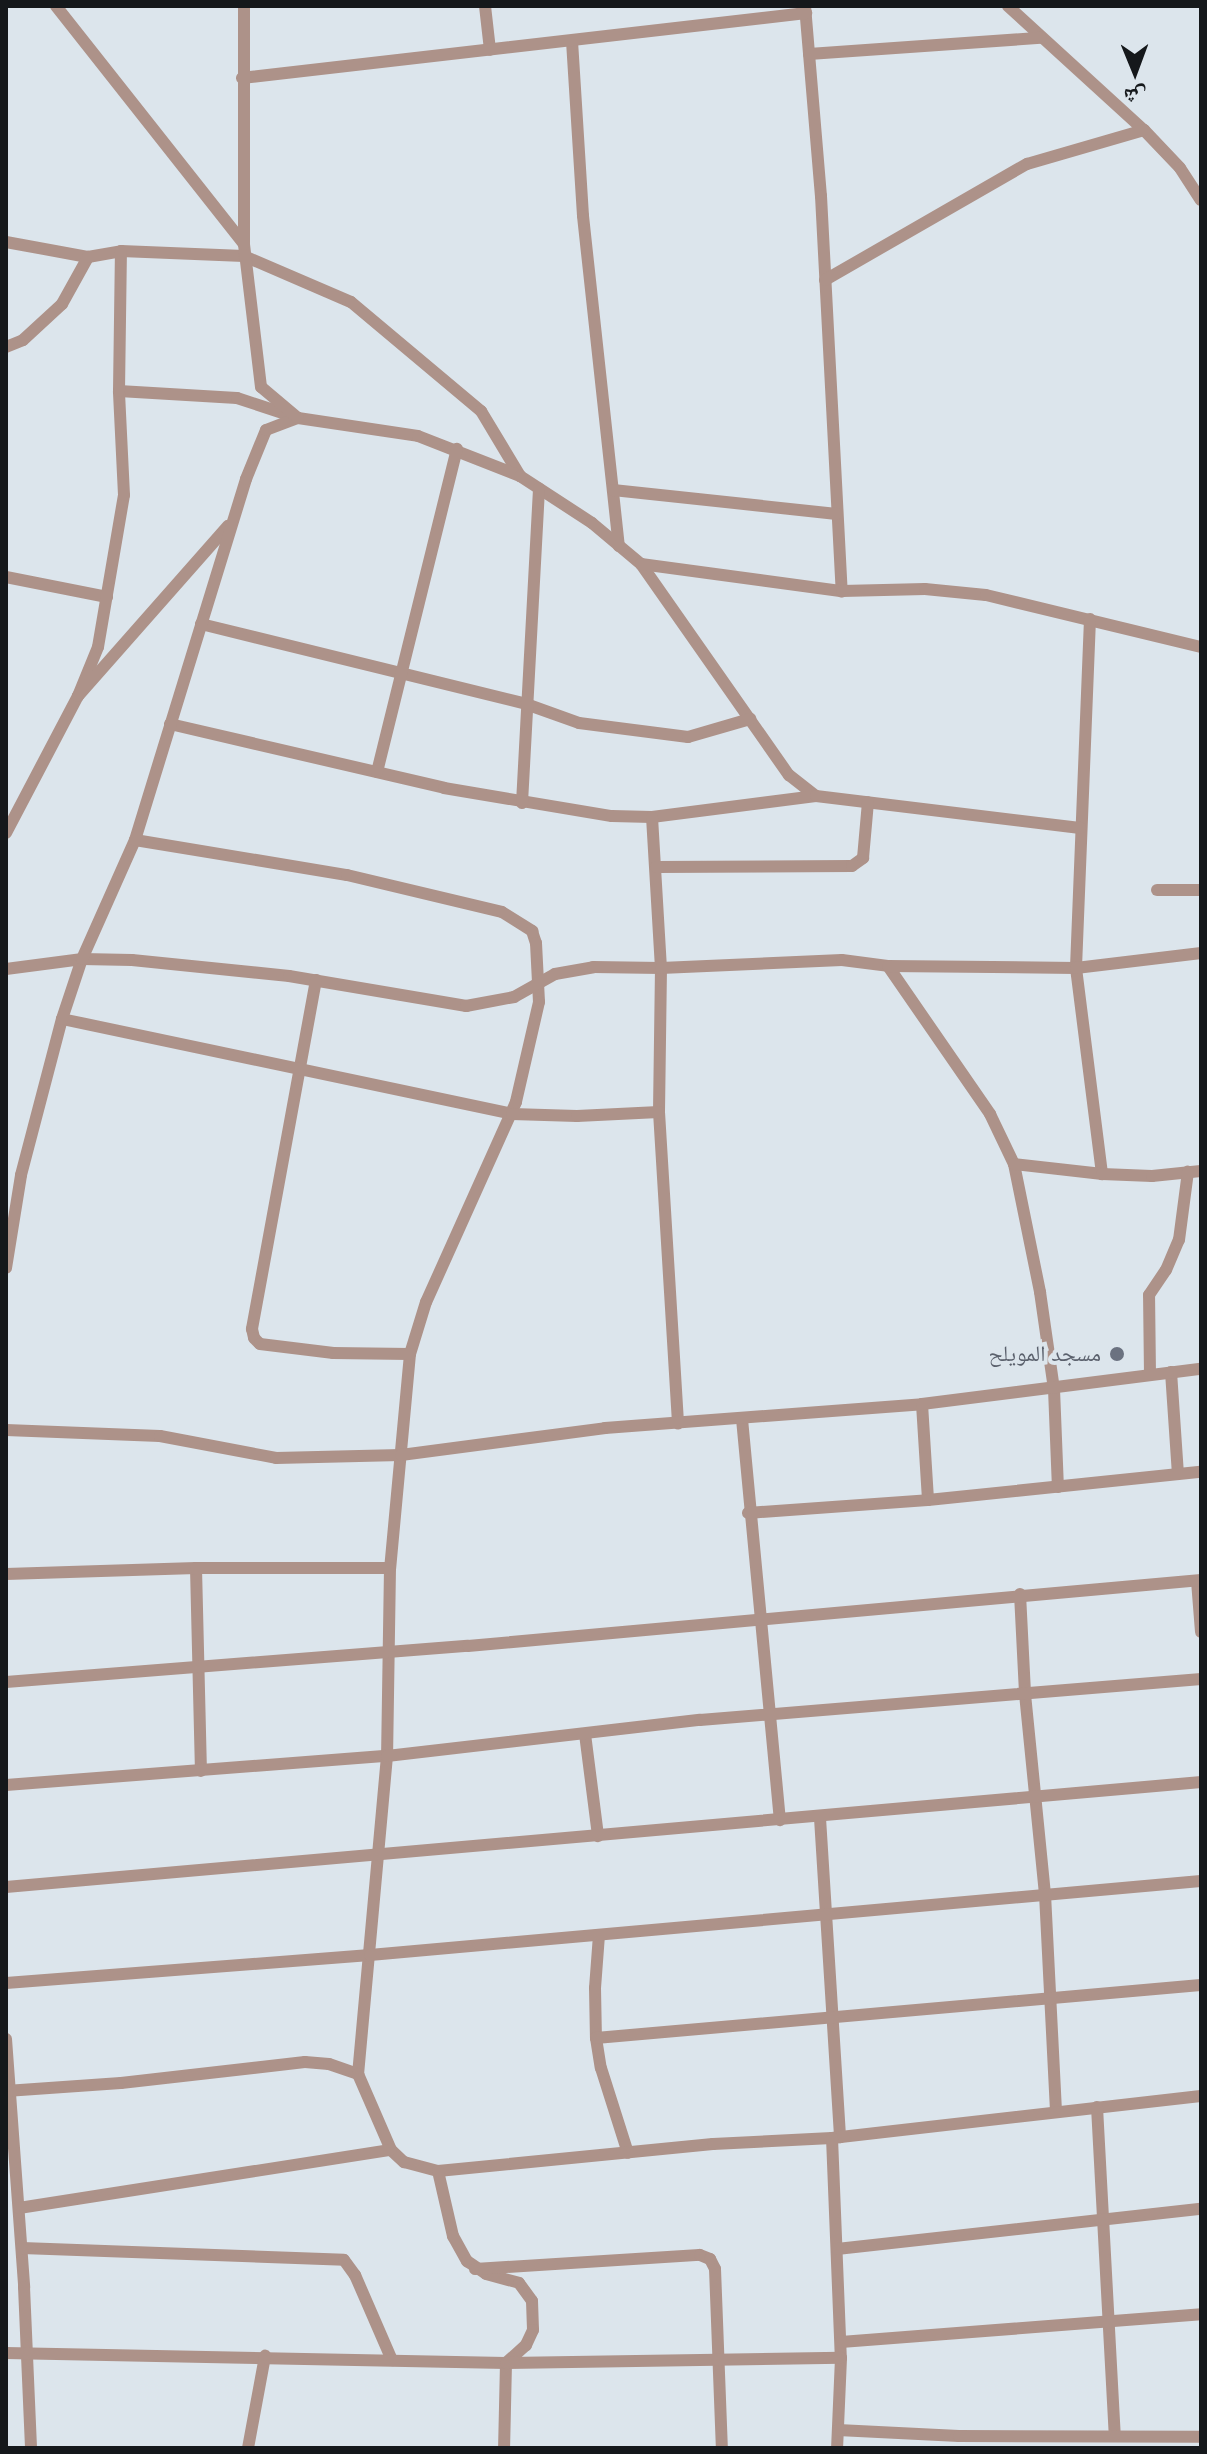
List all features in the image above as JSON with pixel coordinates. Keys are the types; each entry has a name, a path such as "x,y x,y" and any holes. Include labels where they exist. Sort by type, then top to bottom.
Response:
{"street":[{"path":"56,6 244,250"},
{"path":"244,6 244,250 261,387 298,418"},
{"path":"485,6 490,50"},
{"path":"1008,6 1144,130 1180,168 1201,200"},
{"path":"242,78 572,41 806,10 842,591"},
{"path":"809,54 1040,38"},
{"path":"572,41 583,216 619,546"},
{"path":"825,280 1027,164 1144,130"},
{"path":"6,242 88,257 121,251 244,250 351,302 481,411 520,476"},
{"path":"78,696 98,647 124,495 119,391 121,251"},
{"path":"6,347 23,340 62,304 88,257"},
{"path":"119,391 237,398 298,418 418,436 520,476 641,564 789,775 816,796"},
{"path":"6,1268 21,1175 62,1019 82,959 135,840 233,520 266,430 298,418"},
{"path":"377,772 457,449"},
{"path":"522,803 539,488"},
{"path":"613,490 837,514"},
{"path":"6,833 12,802 78,696 233,520"},
{"path":"641,564 842,591 925,589 986,595 1201,647"},
{"path":"6,577 107,597"},
{"path":"1090,619 1076,968 1102,1174"},
{"path":"201,624 526,704 579,723 688,737 750,719"},
{"path":"170,724 522,803 612,816 652,817 816,796 1080,828"},
{"path":"656,867 852,866 863,858 868,802"},
{"path":"652,817 661,968 659,1112 678,1423"},
{"path":"135,840 347,875 502,912 532,931 539,983 536,1022 512,1114 426,1302 410,1354 390,1568 387,1756 358,2074 391,2150 404,2162 438,2171 836,2137 1201,2096"},
{"path":"1157,890 1201,890"},
{"path":"6,969 82,959 148,962 316,980 466,1006 514,997 555,974 581,968 661,968 842,960 888,966 1076,968 1201,953"},
{"path":"888,966 990,1114 1014,1164 1040,1292 1054,1389 1058,1487"},
{"path":"316,980 252,1329 254,1338 260,1344 333,1353 410,1354"},
{"path":"62,1019 512,1114 615,1115 659,1112"},
{"path":"1014,1164 1152,1176 1195,1171 1179,1240 1166,1270 1149,1295 1150,1374"},
{"path":"6,1168 21,1175"},
{"path":"6,1430 160,1436 276,1458 401,1455 605,1428 922,1404 1201,1369"},
{"path":"1171,1372 1178,1474"},
{"path":"922,1404 928,1500"},
{"path":"742,1419 748,1513 762,1619 780,1820"},
{"path":"748,1513 928,1500 1201,1472"},
{"path":"6,1574 196,1568 390,1568"},
{"path":"196,1568 201,1771"},
{"path":"6,1682 1199,1580 1201,1632"},
{"path":"1020,1594 1025,1694 1045,1894 1056,2111"},
{"path":"6,1785 387,1756 700,1720 770,1717 1201,1679"},
{"path":"585,1734 598,1836"},
{"path":"6,1887 820,1818 1035,1795 1201,1782"},
{"path":"820,1818 836,2137 841,2342 837,2448"},
{"path":"6,1983 370,1955 1201,1881"},
{"path":"599,1935 595,1988 596,2038 601,2068 628,2153"},
{"path":"596,2038 1201,1985"},
{"path":"6,2039 22,2248 31,2448"},
{"path":"8,2091 305,2062 329,2064 358,2074"},
{"path":"1097,2107 1115,2435"},
{"path":"19,2208 391,2150"},
{"path":"438,2171 453,2236 475,2269 519,2283 532,2301 533,2330 526,2345 506,2363 504,2448"},
{"path":"837,2249 1201,2209"},
{"path":"22,2248 344,2260 355,2275 392,2360"},
{"path":"475,2269 705,2256 715,2269 722,2448"},
{"path":"841,2342 1201,2314"},
{"path":"6,2353 506,2363 841,2358"},
{"path":"248,2448 265,2356"},
{"path":"838,2430 960,2442 1115,2435 1151,2441 1201,2437"}],"place":[{"name":"مسجد المويلح","path":"1117,1354"}]}
